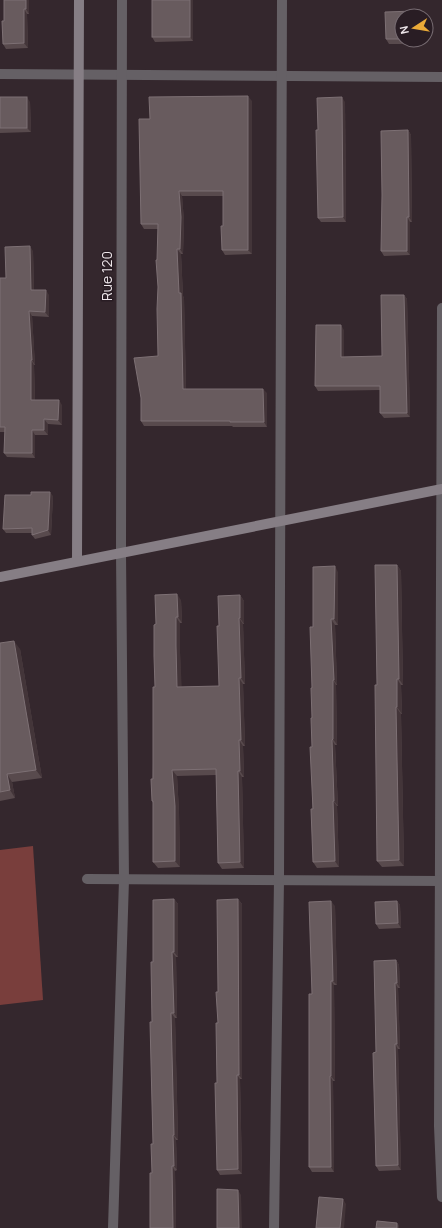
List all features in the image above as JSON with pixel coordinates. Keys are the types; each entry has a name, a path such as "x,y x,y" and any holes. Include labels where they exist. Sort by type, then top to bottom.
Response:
{"street":[{"path":"77,561 79,0"},
{"name":"Rue 120","path":"113,1228 124,880 121,553 122,0"},
{"path":"274,1228 279,880 282,0"},
{"path":"0,74 442,77"},
{"path":"442,308 440,1126 442,1197"},
{"path":"0,578 77,561 442,489"},
{"path":"87,879 441,881"}],"shaded area":[{"path":"33,846 43,1000 0,1005 0,850"}],"building":[{"path":"4,0 26,0 26,9 24,9 24,43 3,44 2,21 4,21"},
{"path":"152,0 190,0 190,37 152,37"},
{"path":"385,12 394,12 394,39 386,39"},
{"path":"248,96 248,250 222,250 221,226 223,226 223,191 179,191 181,217 180,249 177,249 179,293 181,293 183,389 263,389 264,422 141,421 141,398 134,358 158,356 158,287 156,260 158,224 141,224 139,119 150,119 149,97"},
{"path":"0,97 27,97 27,128 0,128"},
{"path":"342,97 343,217 318,218 316,130 318,130 317,98"},
{"path":"408,130 409,217 407,217 407,251 381,251 381,131"},
{"path":"30,246 31,290 46,290 45,312 29,311 32,360 31,400 59,400 58,420 44,419 44,430 32,430 32,453 4,453 5,427 0,427 0,278 6,278 5,247"},
{"path":"381,295 404,295 407,413 380,413 380,386 315,386 316,325 341,325 341,357 382,356"},
{"path":"31,492 50,492 48,530 32,535 32,528 3,529 5,495 31,495"},
{"path":"375,565 397,565 399,679 397,679 396,707 399,860 377,861 375,685 377,685"},
{"path":"335,566 334,619 331,619 334,680 332,740 335,861 313,862 311,809 313,809 310,747 312,747 312,688 310,627 313,627 313,567"},
{"path":"177,594 177,687 219,686 217,626 219,626 218,596 240,595 239,618 241,678 239,678 241,740 239,740 240,771 238,771 240,862 218,863 216,769 172,770 175,806 175,861 153,862 153,801 151,779 153,779 153,687 155,687 155,595"},
{"path":"14,641 36,770 7,774 10,790 0,792 0,643"},
{"path":"174,899 174,952 172,952 174,1013 171,1013 174,1135 174,1166 172,1166 173,1228 150,1228 150,1173 152,1173 151,1144 153,1144 150,1022 152,1022 151,962 153,962 153,900"},
{"path":"238,899 238,1169 217,1170 215,1083 217,1083 216,1023 218,1023 216,992 218,992 217,900"},
{"path":"331,901 333,981 331,981 331,1167 309,1167 309,994 312,994 309,902"},
{"path":"397,901 398,923 376,924 375,902"},
{"path":"396,960 397,983 395,983 397,1044 395,1044 398,1165 376,1166 373,1053 376,1052 374,961"},
{"path":"217,1189 238,1190 239,1228 217,1228"},
{"path":"319,1197 343,1199 340,1228 316,1228"},
{"path":"377,1221 397,1223 397,1228 376,1228"}]}
